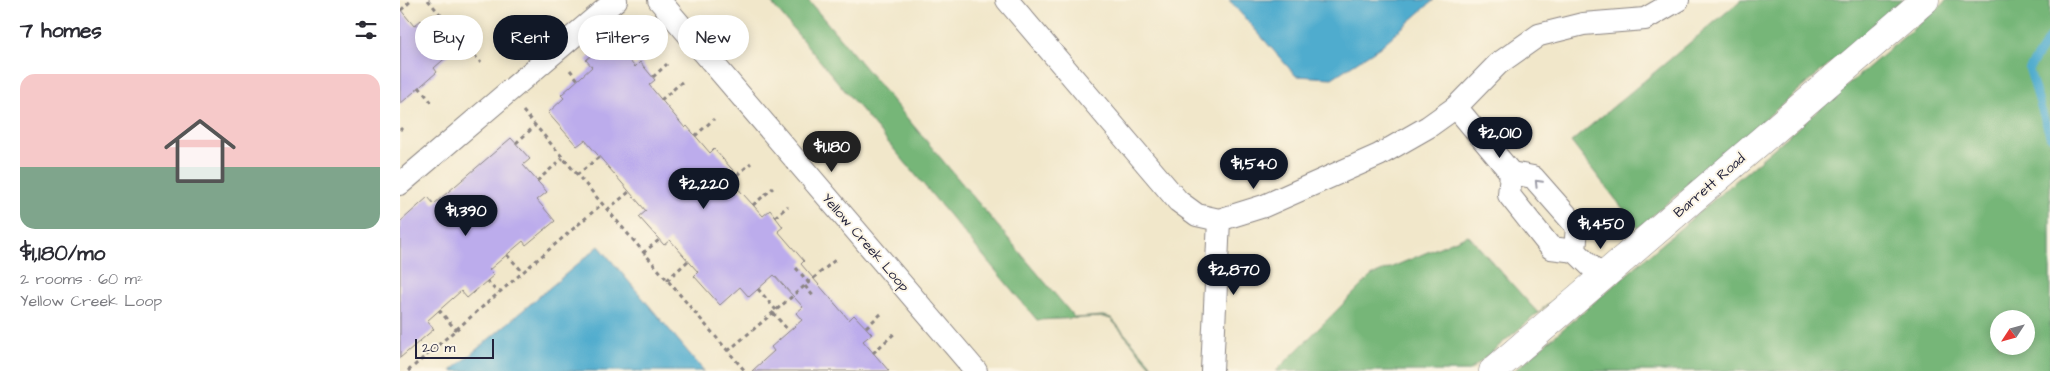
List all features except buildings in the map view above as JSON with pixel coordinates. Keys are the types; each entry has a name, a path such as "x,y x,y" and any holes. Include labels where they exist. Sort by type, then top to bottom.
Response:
{"street":[{"path":"400,184 616,0"},
{"name":"Yellow Creek Loop","path":"658,0 976,371"},
{"path":"1007,0 1178,201 1197,216 1219,220 1264,206 1379,155 1428,127 1456,107 1498,64 1539,35 1583,24 1645,19 1678,0"},
{"name":"Barrett Road","path":"1493,371 1926,0"},
{"path":"1456,107 1511,174 1533,177 1577,227 1575,251"},
{"path":"1511,174 1509,195 1551,248 1575,251 1602,277"},
{"path":"1212,371 1219,220"}],"path":[{"path":"401,10 412,0"},
{"path":"428,0 482,63"},
{"path":"653,78 667,64"},
{"path":"661,100 682,82"},
{"path":"419,87 433,104"},
{"path":"519,107 745,371"},
{"path":"695,136 714,119"},
{"path":"516,143 536,126"},
{"path":"577,175 599,156"},
{"path":"537,180 563,158"},
{"path":"737,175 751,163"},
{"path":"753,205 773,188"},
{"path":"607,210 629,192"},
{"path":"408,371 602,204"},
{"path":"775,217 788,206"},
{"path":"643,253 659,240"},
{"path":"507,255 523,272"},
{"path":"728,351 835,260"},
{"path":"667,280 688,261"},
{"path":"796,268 808,283"},
{"path":"487,281 498,293"},
{"path":"805,286 814,297"},
{"path":"758,289 789,331"},
{"path":"439,310 456,330"},
{"path":"866,328 881,314"},
{"path":"873,353 896,332"}],"green space":[{"path":"769,0 808,0 1075,318 1103,316 1111,318 1157,371 1111,319 1104,317 1037,320"},
{"path":"1741,0 1904,0 1588,271 1469,371 1276,371 1371,276 1468,235 1538,313 1638,228 1571,142"},
{"path":"1947,0 2050,0 2050,371 1514,371"}],"water":[{"path":"1229,0 1434,0 1380,47 1332,78 1296,76"},
{"path":"599,246 704,371 451,371"}],"waterway":[{"path":"2050,36 2029,69 2050,137"}]}
